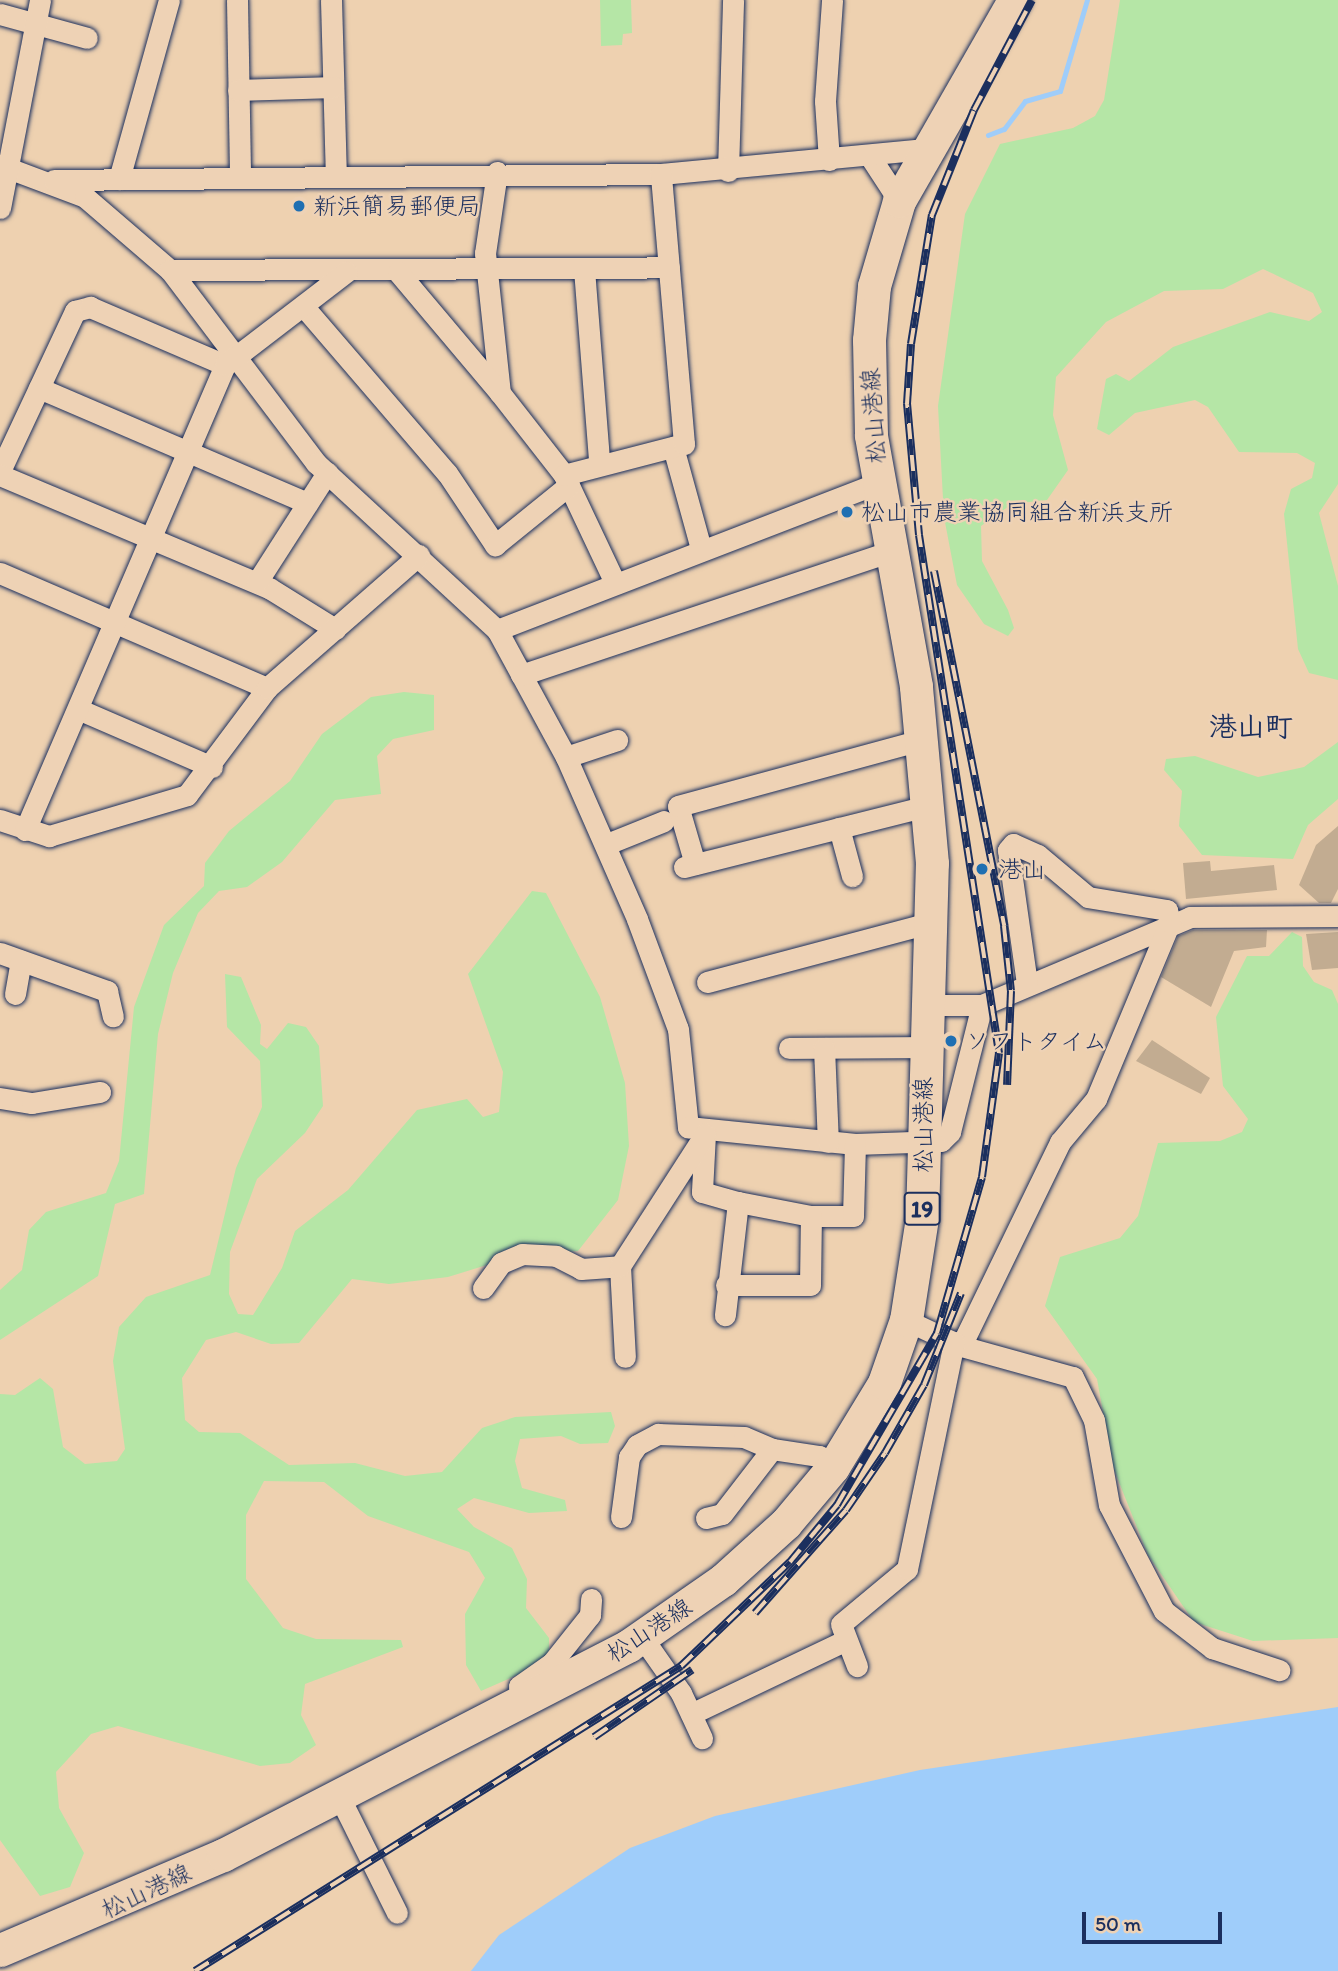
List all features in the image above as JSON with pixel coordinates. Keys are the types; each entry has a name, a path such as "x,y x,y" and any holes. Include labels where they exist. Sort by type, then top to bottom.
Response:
{"main road":[{"name":"松山港線","path":"0,1950 82,1920 340,1798 524,1704 642,1637 749,1557 833,1466 884,1383 906,1320 922,1218 930,805 924,739 878,483 869,340 874,286 899,201 926,149 1014,0"}],"street":[{"path":"0,208 5,167 40,0"},
{"path":"119,179 169,0"},
{"path":"237,0 240,177"},
{"path":"331,0 336,175"},
{"path":"728,171 733,0"},
{"path":"829,160 825,102 832,0"},
{"path":"0,13 87,38"},
{"path":"239,90 333,87"},
{"path":"53,180 497,172 660,174 728,171 926,149"},
{"path":"869,155 899,201"},
{"path":"5,167 53,180 85,197 170,270 229,360 327,473 419,555 497,630 566,757 607,844 678,1029 688,1127 705,1133 855,1144 941,1141 950,1132 982,1005"},
{"path":"497,172 485,253 490,271 500,393"},
{"path":"304,307 447,473 495,545 567,480 599,461 684,444 660,174"},
{"path":"170,270 398,272 668,267"},
{"path":"583,269 599,461"},
{"path":"24,830 229,360 304,307 346,272"},
{"path":"398,272 500,393 567,480 614,581"},
{"path":"229,360 90,307 75,311 0,473 257,582 335,629"},
{"path":"39,388 307,503"},
{"path":"673,447 701,549"},
{"path":"257,582 327,473"},
{"path":"497,630 614,581 878,483"},
{"path":"521,675 891,551"},
{"path":"0,820 49,836 74,831 187,795 212,767 267,688 419,555"},
{"path":"0,573 267,688"},
{"path":"78,709 212,767"},
{"path":"924,739 678,806 688,865 930,805"},
{"path":"566,757 617,740"},
{"path":"607,844 664,821"},
{"path":"839,828 852,876"},
{"path":"691,1714 841,1625 906,1569 957,1344 1060,1142 1096,1099 1170,922 1167,910 1088,897 1038,855 1013,844 1008,850 1027,984"},
{"path":"925,1005 982,1005 1170,922 1216,913 1338,916"},
{"path":"707,982 929,923"},
{"path":"0,953 107,992 113,1016"},
{"path":"15,995 21,961"},
{"path":"789,1048 924,1047"},
{"path":"824,1048 828,1142"},
{"path":"0,1098 32,1103 100,1092"},
{"path":"705,1133 702,1192 811,1216 853,1216 855,1144"},
{"path":"625,1357 621,1266 705,1133"},
{"path":"725,1315 726,1285 738,1202"},
{"path":"726,1285 810,1285 811,1216"},
{"path":"483,1288 501,1263 522,1254 556,1256 581,1269 621,1266"},
{"path":"906,1320 957,1344 1073,1377 1094,1420 1109,1505 1164,1611 1212,1648 1279,1670"},
{"path":"621,1517 629,1457 637,1445 658,1434 744,1437 772,1449 819,1456 833,1466"},
{"path":"706,1518 722,1514 772,1449"},
{"path":"524,1704 519,1686 551,1664 590,1615 591,1599"},
{"path":"841,1625 857,1666"},
{"path":"642,1637 691,1714 702,1738"},
{"path":"340,1798 397,1913"}],"green space":[{"path":"600,0 631,0 632,33 623,34 622,45 601,46"},
{"path":"1120,0 1338,0 1338,484 1319,513 1338,586 1338,680 1309,673 1298,649 1284,514 1291,489 1312,478 1315,463 1297,453 1239,452 1208,407 1195,400 1135,413 1109,435 1097,429 1106,379 1116,374 1129,381 1173,347 1270,312 1309,321 1322,312 1313,293 1263,269 1223,289 1164,291 1106,322 1056,377 1053,415 1068,470 1047,500 1012,504 981,526 982,561 1008,610 1014,628 1008,636 984,624 957,585 944,517 938,406 965,214 1000,144 1073,128 1095,116 1104,100"},
{"path":"404,692 434,695 434,730 393,739 377,756 381,794 335,800 282,862 247,887 219,891 198,913 173,973 158,1034 144,1194 115,1204 98,1276 0,1340 0,1290 22,1270 29,1230 46,1212 106,1193 119,1161 134,1007 164,925 204,886 205,863 229,831 290,781 322,734 371,697"},
{"path":"1338,742 1338,799 1308,825 1293,859 1202,855 1179,826 1182,791 1164,770 1166,759 1195,756 1258,777 1304,767"},
{"path":"532,891 546,893 600,997 625,1083 629,1146 618,1200 578,1251 516,1256 448,1277 389,1284 352,1279 299,1343 271,1344 236,1332 206,1340 182,1378 185,1420 199,1432 240,1433 289,1465 355,1463 405,1476 442,1472 482,1428 515,1417 611,1412 615,1426 608,1443 580,1444 561,1436 520,1439 515,1461 522,1488 565,1500 567,1511 529,1513 474,1498 457,1509 474,1527 512,1548 527,1579 526,1608 549,1638 549,1661 481,1691 466,1665 465,1614 485,1578 469,1552 368,1516 324,1482 264,1481 246,1515 246,1579 283,1628 316,1639 401,1640 403,1647 305,1684 301,1715 316,1745 290,1763 260,1766 118,1726 91,1734 56,1772 59,1808 84,1853 70,1887 40,1896 0,1840 0,1394 15,1395 40,1378 53,1389 63,1447 85,1464 117,1461 125,1449 113,1361 119,1327 146,1297 210,1275 236,1168 262,1107 260,1061 227,1027 225,974 241,977 261,1025 260,1044 267,1049 288,1023 306,1027 319,1046 323,1106 305,1133 257,1179 230,1252 229,1294 238,1314 253,1315 282,1268 295,1231 348,1190 417,1110 467,1099 483,1117 499,1112 503,1072 468,974"},
{"path":"1292,932 1302,937 1303,966 1314,982 1332,990 1338,1004 1338,1638 1253,1641 1194,1622 1148,1555 1113,1467 1097,1379 1045,1306 1060,1257 1120,1238 1138,1216 1158,1143 1220,1141 1242,1132 1248,1119 1223,1086 1216,1017 1247,956 1269,956"}],"water":[{"path":"1338,1707 1338,1971 471,1971 499,1935 630,1848 715,1816 920,1770"}],"building":[{"path":"1338,826 1338,889 1331,903 1319,903 1299,885 1316,845"},
{"path":"1210,861 1211,871 1274,865 1277,890 1186,899 1183,863"},
{"path":"1193,930 1267,930 1266,947 1234,951 1211,1007 1161,977 1178,936"},
{"path":"1338,932 1338,968 1312,970 1306,934"},
{"path":"1152,1040 1210,1078 1201,1094 1136,1061"}],"waterway":[{"path":"988,135 1004,129 1025,101 1060,91 1087,0"}],"railway":[{"path":"195,1971 681,1666 790,1562 837,1505 937,1333 982,1177 999,1053 919,535 907,404 911,344 932,215 974,110 1032,0"},
{"path":"934,571 1004,926 1011,991 1007,1085"},
{"path":"755,1613 846,1510 885,1453 924,1385 961,1293"},
{"path":"594,1737 692,1670"}],"place":[{"name":"新浜簡易郵便局","path":"299,206"},
{"name":"松山市農業協同組合新浜支所","path":"847,512"},
{"name":"港山","path":"982,869"},
{"name":"ソフトタイム","path":"951,1041"}],"district":[{"name":"港山町","path":"1251,726"}]}
